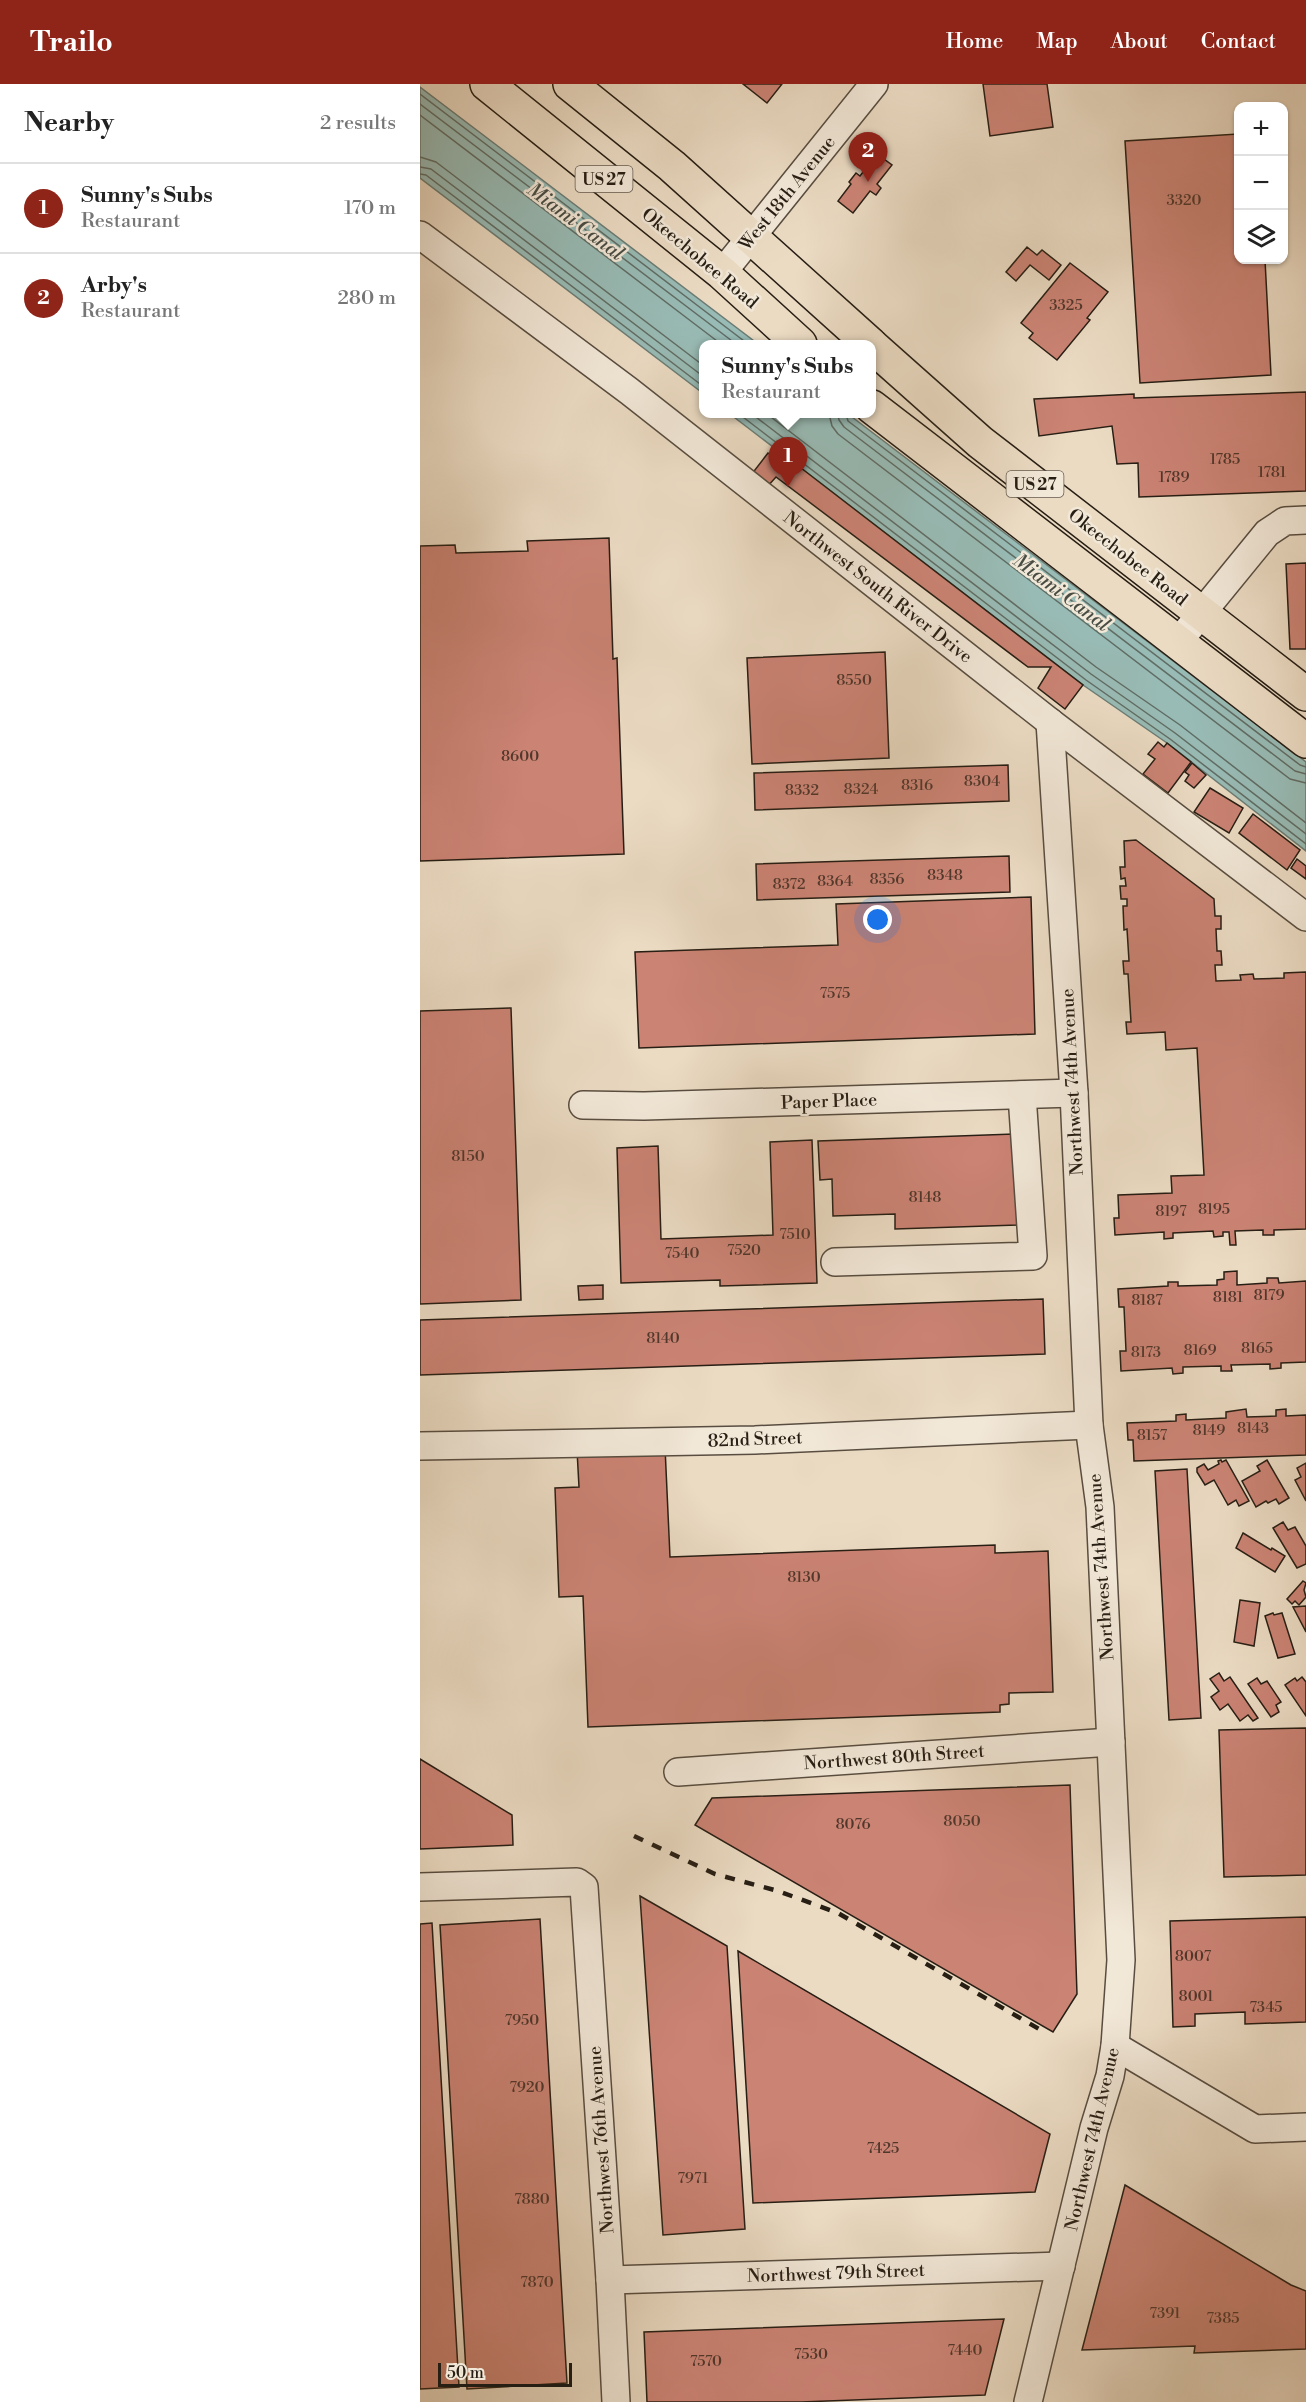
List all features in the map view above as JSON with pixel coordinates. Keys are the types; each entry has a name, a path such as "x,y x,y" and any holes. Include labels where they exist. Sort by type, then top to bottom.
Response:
{"highway":[{"name":"Okeechobee Road","path":"487,84 722,273 795,340"},
{"name":"Okeechobee Road","path":"570,84 672,166 866,340"},
{"name":"Okeechobee Road","path":"876,349 980,442 1306,694"},
{"name":"Okeechobee Road","path":"876,410 1306,741"}],"street":[{"name":"West 18th Avenue","path":"722,273 874,84"},
{"name":"Northwest South River Drive","path":"420,235 628,391 1050,722 1306,917"},
{"path":"1178,642 1267,533 1284,521 1306,520"},
{"name":"Northwest 74th Avenue","path":"1028,2402 1094,2128 1110,2076 1115,2046 1121,1960 1100,1507 1089,1425 1074,1093 1050,722"},
{"name":"Paper Place","path":"583,1105 644,1106 1074,1093"},
{"path":"834,1262 1033,1256 1022,1095"},
{"name":"82nd Street","path":"420,1446 755,1440 1089,1425"},
{"name":"Northwest 80th Street","path":"678,1772 1111,1742"},
{"name":"Northwest 76th Avenue","path":"420,1887 577,1882 584,1887 616,2402"},
{"path":"1115,2046 1255,2129 1306,2127"},
{"name":"Northwest 79th Street","path":"610,2280 1061,2266"}],"water":[{"name":"Miami Canal","path":"420,87 753,340 699,340 699,390 420,178"},
{"name":"Miami Canal","path":"735,418 853,418 1306,762 1306,851 1167,743 1083,685"}],"building":[{"path":"743,84 782,84 767,103"},
{"path":"983,84 1047,84 1053,127 990,136"},
{"path":"1234,134 1234,264 1265,264 1271,375 1140,383 1125,141"},
{"path":"877,154 892,165 877,184 881,188 876,195 870,191 853,213 838,201 856,173 860,176"},
{"path":"1027,247 1037,255 1042,250 1061,265 1049,280 1030,265 1016,281 1006,272"},
{"path":"1070,263 1108,292 1087,318 1090,320 1057,360 1029,338 1033,333 1021,323"},
{"path":"1306,392 1306,491 1139,497 1138,463 1117,464 1112,426 1039,436 1034,399 1134,394 1134,398"},
{"path":"768,453 783,463 788,458 1083,685 1065,709 1038,688 1051,667 1028,667 776,477 767,487 751,475"},
{"path":"609,538 613,659 617,658 624,854 420,861 420,546 455,545 456,553 528,551 527,541"},
{"path":"1306,563 1306,649 1290,649 1286,564"},
{"path":"885,652 889,758 752,764 747,658"},
{"path":"1158,742 1164,747 1167,743 1191,762 1168,793 1143,774 1155,759 1148,754"},
{"path":"1192,763 1206,775 1194,788 1185,781 1189,775 1185,772"},
{"path":"1008,765 1009,801 755,810 754,773"},
{"path":"1210,788 1243,808 1229,833 1194,812"},
{"path":"1253,814 1300,850 1287,870 1239,833"},
{"path":"1136,840 1214,899 1215,916 1221,916 1221,929 1216,929 1217,951 1221,951 1222,965 1215,965 1216,981 1241,980 1240,975 1253,974 1254,979 1284,978 1284,973 1306,972 1306,1229 1274,1230 1274,1235 1263,1235 1263,1230 1235,1231 1236,1245 1230,1245 1229,1232 1223,1232 1223,1236 1214,1237 1213,1231 1173,1233 1173,1238 1164,1239 1164,1232 1115,1235 1114,1218 1119,1218 1118,1195 1172,1193 1171,1176 1204,1175 1197,1048 1166,1050 1165,1032 1127,1034 1126,1022 1131,1022 1128,974 1124,974 1123,961 1129,961 1123,906 1127,906 1127,899 1121,899 1120,886 1126,886 1125,878 1121,879 1120,867 1125,867 1124,841"},
{"path":"1009,856 1010,892 757,900 756,864"},
{"path":"1297,859 1306,866 1306,879 1291,868"},
{"path":"1031,897 1035,1034 639,1048 635,952 838,945 836,904"},
{"path":"511,1008 521,1300 420,1304 420,1011"},
{"path":"1014,1134 1018,1225 895,1229 895,1214 833,1216 832,1179 820,1180 818,1141"},
{"path":"812,1140 817,1283 720,1286 720,1280 621,1283 617,1148 658,1146 661,1239 773,1235 770,1142"},
{"path":"1237,1271 1237,1285 1267,1283 1267,1278 1278,1278 1279,1283 1306,1281 1306,1362 1281,1363 1281,1368 1270,1369 1270,1364 1231,1365 1232,1371 1221,1371 1221,1366 1183,1367 1183,1373 1173,1374 1172,1368 1121,1371 1120,1351 1126,1351 1124,1307 1119,1307 1118,1289 1168,1286 1168,1282 1178,1282 1178,1286 1217,1285 1217,1280 1224,1279 1224,1272"},
{"path":"603,1285 603,1299 579,1300 578,1286"},
{"path":"1043,1299 1045,1354 420,1375 420,1320"},
{"path":"1246,1409 1247,1417 1276,1416 1276,1410 1286,1409 1286,1416 1306,1415 1306,1455 1134,1461 1133,1440 1128,1440 1127,1423 1176,1421 1176,1415 1186,1414 1186,1420 1226,1418 1226,1412"},
{"path":"665,1447 670,1557 995,1545 995,1553 1048,1551 1053,1692 1009,1693 1009,1704 1000,1705 1000,1712 588,1727 583,1596 559,1597 555,1488 579,1487 577,1450"},
{"path":"1226,1460 1249,1501 1239,1506 1236,1500 1228,1505 1214,1480 1205,1485 1197,1468 1204,1464 1208,1470 1219,1464 1218,1461 1222,1462"},
{"path":"1267,1460 1289,1498 1279,1504 1276,1499 1268,1503 1266,1501 1256,1507 1242,1481 1260,1471 1257,1466"},
{"path":"1306,1463 1306,1501 1295,1480 1301,1477 1297,1468"},
{"path":"1187,1469 1201,1718 1169,1720 1155,1471"},
{"path":"1283,1522 1288,1530 1295,1527 1306,1546 1306,1564 1297,1568 1273,1528"},
{"path":"1243,1533 1285,1556 1275,1572 1236,1548"},
{"path":"1303,1581 1306,1583 1304,1590 1306,1597 1299,1605 1295,1601 1292,1604 1287,1599"},
{"path":"1240,1600 1260,1603 1254,1646 1234,1642"},
{"path":"1306,1606 1306,1632 1293,1607"},
{"path":"1273,1613 1274,1615 1282,1613 1295,1654 1278,1658 1265,1616"},
{"path":"1219,1673 1224,1681 1230,1677 1258,1718 1253,1721 1248,1715 1240,1721 1228,1704 1220,1710 1211,1697 1219,1691 1210,1679"},
{"path":"1302,1677 1306,1682 1306,1716 1285,1685 1295,1678 1297,1681"},
{"path":"1257,1678 1261,1684 1267,1681 1281,1702 1276,1705 1279,1712 1271,1717 1248,1684"},
{"path":"1306,1728 1306,1875 1224,1877 1219,1730"},
{"path":"420,1759 512,1815 513,1845 420,1849"},
{"path":"1070,1785 1077,1994 1053,2032 695,1825 712,1798"},
{"path":"640,1896 727,1946 745,2229 663,2235"},
{"path":"1306,1917 1306,2022 1245,2024 1245,2012 1195,2014 1195,2026 1173,2027 1170,1921"},
{"path":"540,1919 567,2383 467,2389 440,1925"},
{"path":"432,1923 459,2387 420,2389 420,1924"},
{"path":"738,1951 1050,2134 1035,2192 753,2203"},
{"path":"1125,2185 1291,2285 1306,2291 1306,2349 1194,2353 1195,2346 1082,2350"},
{"path":"1004,2319 985,2395 801,2402 647,2402 644,2332"}],"railway":[{"path":"634,1836 715,1874 778,1891 838,1913 1046,2033"}],"place":[{"name":"Arby's","path":"868,182"},
{"name":"Sunny's Subs","path":"788,487"}]}
